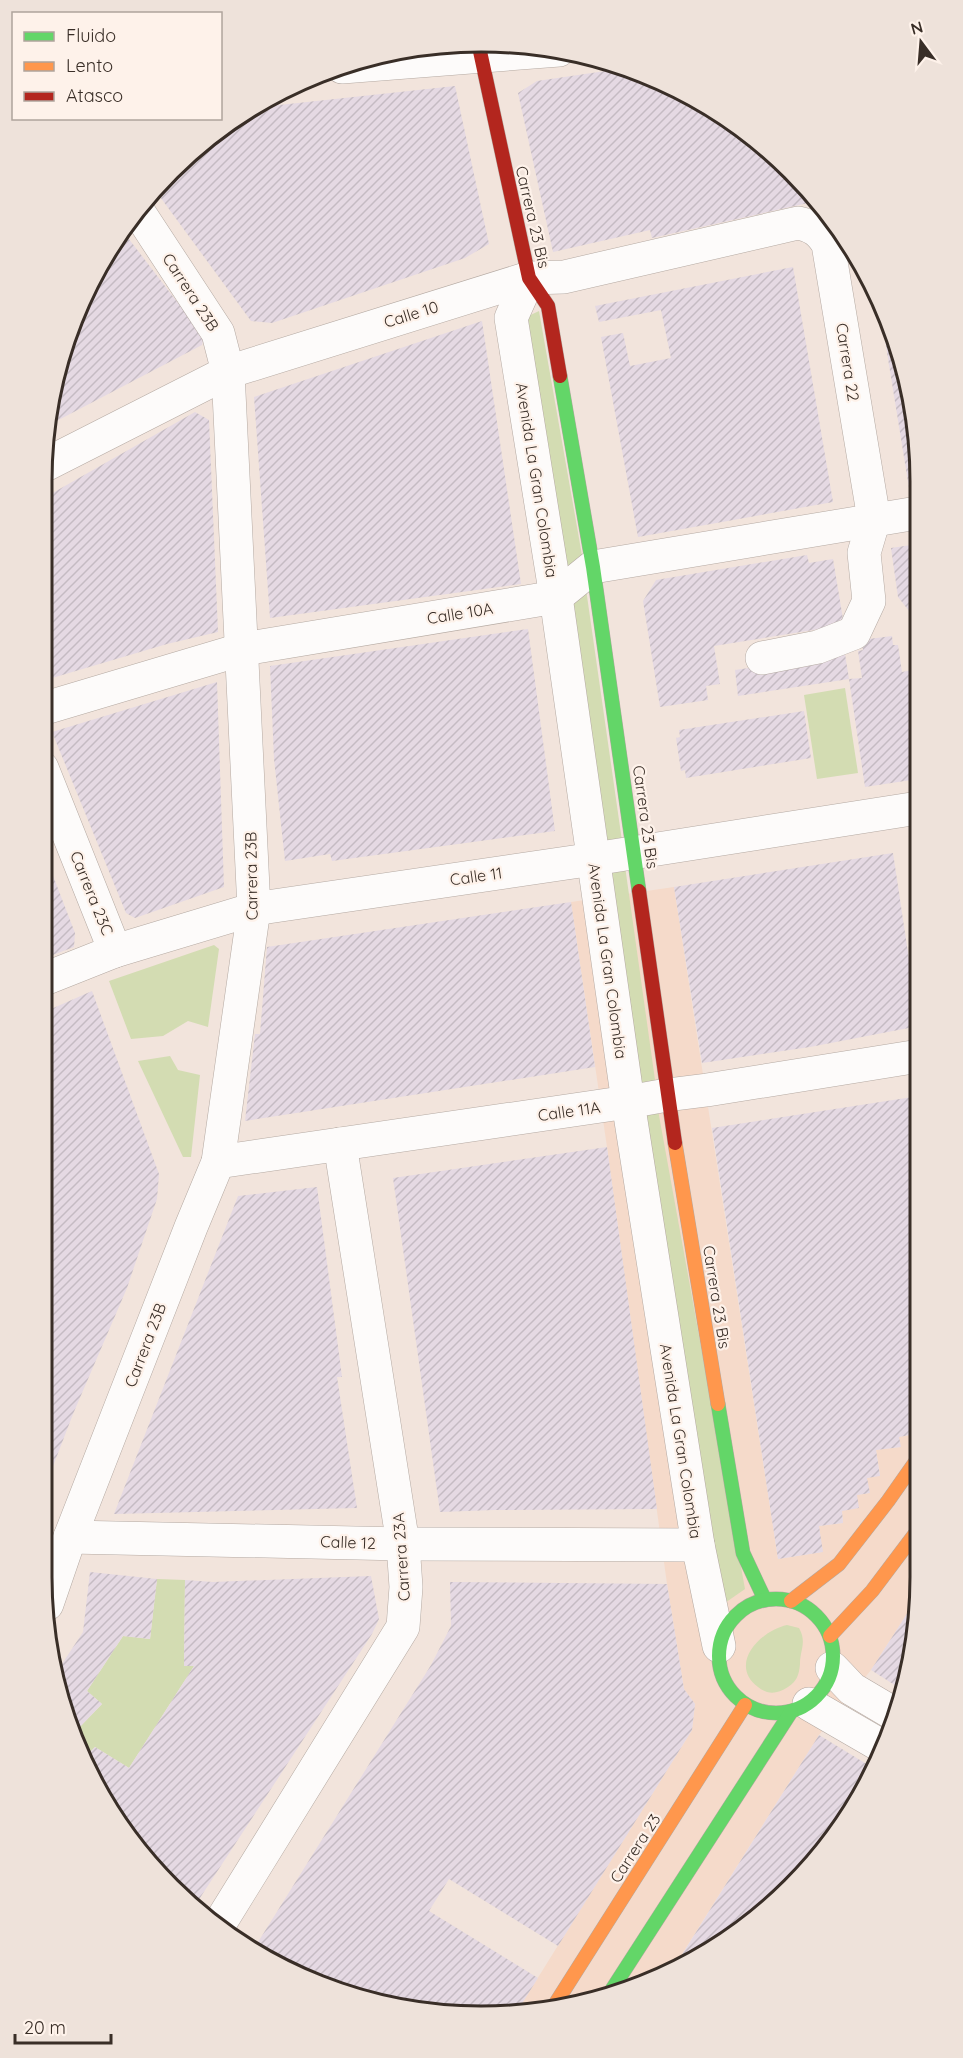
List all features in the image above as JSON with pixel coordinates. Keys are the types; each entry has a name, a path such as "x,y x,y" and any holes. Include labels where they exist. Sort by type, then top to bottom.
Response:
{"street":[{"name":"Carrera 23 Bis","path":"481,52 529,278 549,306 592,567 667,1095 742,1553 765,1600"},
{"name":"Carrera 23B","path":"52,1588 70,1537 218,1162 254,909 228,372 218,333 143,218"},
{"name":"Calle 10","path":"53,462 228,372 529,278 564,278 798,223"},
{"name":"Carrera 22","path":"798,223 812,226 822,233 828,244 874,519"},
{"name":"Avenida La Gran Colombia","path":"529,278 511,318 556,597 628,1102 698,1545 719,1646"},
{"path":"556,597 592,567 910,514"},
{"path":"762,658 818,647 854,633 868,601 864,553 874,519"},
{"name":"Calle 10A","path":"52,706 243,649 556,597"},
{"name":"Carrera 23C","path":"52,793 115,951"},
{"name":"Calle 11","path":"52,977 115,951 254,909 910,808"},
{"name":"Calle 11A","path":"218,1162 628,1102 910,1057"},
{"name":"Carrera 23A","path":"223,1919 403,1627 406,1587 403,1544 340,1144"},
{"path":"791,1601 839,1564 910,1470"},
{"name":"Calle 12","path":"70,1537 403,1544 698,1545"},
{"path":"621,1982 800,1708 825,1685 831,1652 872,1591 910,1541"},
{"path":"877,1744 800,1708 775,1714 745,1705 727,1687 718,1664 719,1646 725,1629 737,1614 752,1604 765,1600 791,1601 807,1608 819,1619 831,1652 852,1689 889,1711"},
{"name":"Carrera 23","path":"559,1998 745,1705"}],"shaded area":[{"path":"674,887 778,1559 822,1552 819,1526 843,1523 842,1511 857,1495 869,1493 867,1478 880,1475 876,1450 900,1447 899,1437 910,1435 910,1605 909,1610 871,1670 819,1735 681,1956 646,1973 593,1991 522,2004 692,1730 695,1704 684,1689 667,1584 571,902"}],"green space":[{"path":"539,311 583,561 564,574 522,319"},
{"path":"586,589 622,841 604,845 568,604"},
{"path":"845,688 858,773 817,779 804,695"},
{"path":"625,866 656,1087 639,1089 603,868"},
{"path":"214,945 219,949 208,1027 188,1021 163,1036 131,1039 109,981"},
{"path":"170,1056 178,1070 200,1075 191,1157 183,1157 138,1061"},
{"path":"658,1110 745,1589 722,1605 642,1112"},
{"path":"157,1579 185,1580 184,1665 194,1666 129,1768 95,1747 90,1752 80,1727 102,1704 87,1691 123,1636 150,1639"},
{"path":"787,1625 799,1628 803,1638 798,1675 794,1682 784,1689 773,1693 765,1691 750,1678 746,1668 747,1659 758,1641 777,1628"}],"building":[{"path":"606,71 646,85 696,110 743,141 785,178 808,203 652,238 650,230 553,252 518,93 537,81"},
{"path":"455,86 489,244 465,258 272,323 251,321 160,197 178,178 220,141 276,105"},
{"path":"128,238 204,337 202,345 57,421 67,370 85,317 110,267"},
{"path":"793,267 833,502 638,537 601,337 623,333 630,366 671,358 661,310 599,322 595,306"},
{"path":"482,321 521,584 270,618 254,397"},
{"path":"884,333 896,370 907,426 910,453 909,488"},
{"path":"195,412 209,420 218,632 167,644 52,678 52,493"},
{"path":"910,545 910,612 898,597 891,548"},
{"path":"807,555 809,563 833,559 844,625 714,646 720,684 706,686 708,700 660,707 643,601 656,580"},
{"path":"528,629 555,831 332,861 330,854 285,861 274,759 270,666"},
{"path":"892,636 893,645 898,645 902,672 910,670 910,780 865,787 849,679 862,678 858,651 863,650 861,640"},
{"path":"845,654 849,679 738,696 735,670"},
{"path":"217,682 224,887 135,918 126,913 52,732"},
{"path":"804,711 811,758 686,778 685,770 681,771 676,738 680,737 679,730"},
{"path":"893,853 910,966 910,1028 810,1047 702,1063 674,887"},
{"path":"52,873 75,933 74,947 52,955"},
{"path":"571,902 595,1067 245,1121 255,1034 260,1034 267,947"},
{"path":"92,991 159,1174 157,1199 127,1288 52,1469 52,1009"},
{"path":"910,1097 910,1435 899,1437 901,1447 876,1450 880,1476 867,1478 870,1493 857,1495 859,1508 842,1511 843,1523 819,1526 823,1552 778,1559 712,1128"},
{"path":"607,1147 657,1509 440,1512 393,1178"},
{"path":"317,1187 342,1377 337,1377 357,1508 114,1514 238,1196"},
{"path":"90,1572 157,1579 150,1639 123,1636 87,1691 102,1704 80,1727 62,1664 83,1632"},
{"path":"371,1576 379,1619 372,1634 199,1899 178,1880 141,1838 110,1791 90,1752 95,1747 129,1768 194,1666 184,1666 185,1580 213,1582"},
{"path":"450,1582 667,1584 684,1689 695,1704 692,1730 558,1946 449,1879 429,1911 538,1978 522,2004 453,2005 370,1991 317,1973 258,1942 431,1665 451,1626"},
{"path":"909,1610 896,1686 871,1670"},
{"path":"819,1735 867,1764 853,1791 822,1838 785,1880 743,1917 681,1956"}],"traffic: fast":[{"path":"560,376 593,567 639,891"},
{"path":"718,1404 743,1553 765,1600"},
{"path":"776,1599 798,1603 816,1616 829,1634 833,1656 829,1678 816,1696 798,1709 776,1713 754,1709 736,1696 723,1678 719,1656 723,1634 736,1616 754,1603 776,1599"},
{"path":"615,1984 791,1712"}],"traffic: slow":[{"path":"675,1143 718,1404"},
{"path":"791,1601 839,1564 910,1470"},
{"path":"830,1636 872,1591 910,1541"},
{"path":"559,1998 745,1705"}],"traffic: jam":[{"path":"480,52 529,278 548,306 560,376"},
{"path":"639,891 675,1143"}]}
